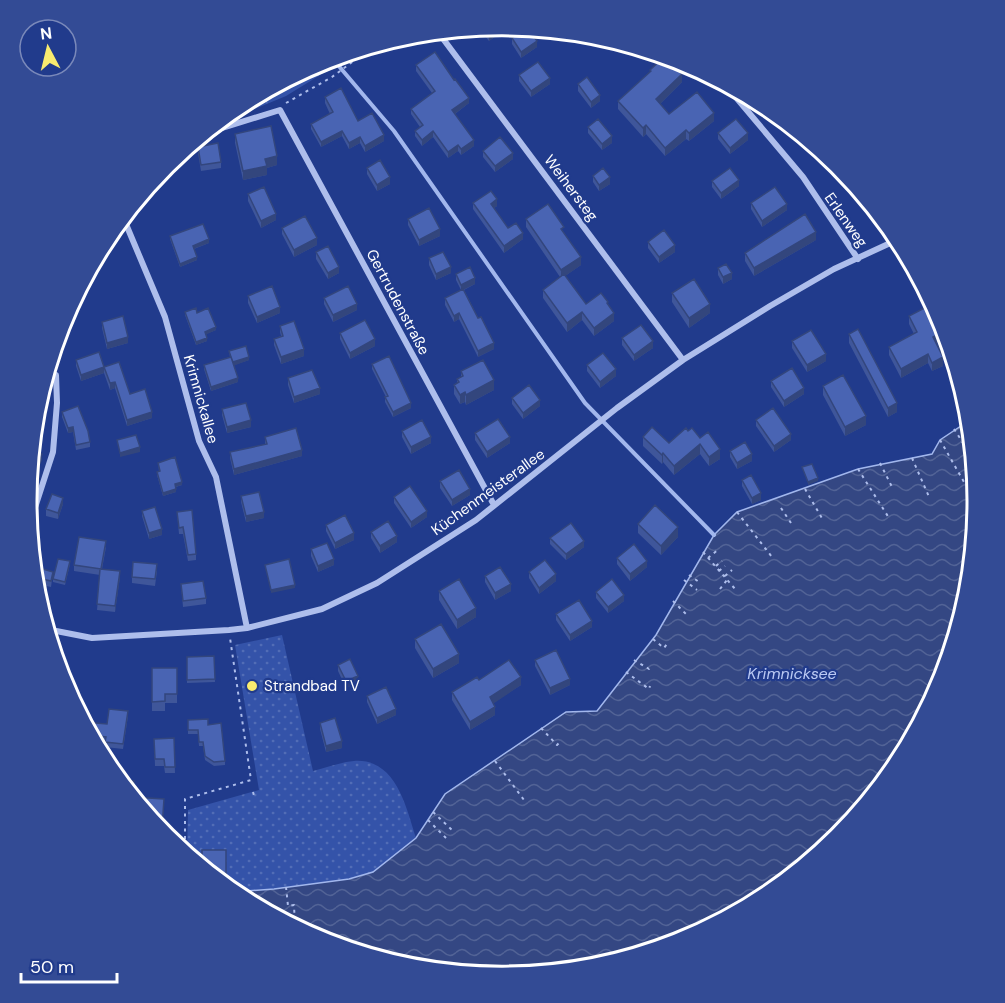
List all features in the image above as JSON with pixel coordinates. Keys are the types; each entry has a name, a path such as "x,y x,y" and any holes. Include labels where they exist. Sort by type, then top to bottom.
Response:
{"street":[{"name":"Weihersteg","path":"444,40 683,360"},
{"name":"Erlenweg","path":"738,100 803,177 858,259"},
{"path":"222,130 280,110"},
{"name":"Gertrudenstraße","path":"280,110 494,505"},
{"name":"Krimnickallee","path":"127,226 165,318 199,441 216,477 247,628"},
{"name":"Küchenmeisterallee","path":"56,631 92,638 229,630 247,628 322,609 377,583 476,519 617,408 683,360 834,269 890,243"},
{"path":"37,501 53,452 57,403 55,375"}],"path":[{"path":"280,110 288,101 332,77 354,61"},
{"path":"954,429 964,445"},
{"path":"940,440 964,482 967,481"},
{"path":"912,458 930,499"},
{"path":"880,463 893,489"},
{"path":"858,469 889,518"},
{"path":"805,489 823,520"},
{"path":"781,508 791,523"},
{"path":"737,512 772,557"},
{"path":"708,558 719,549"},
{"path":"703,552 736,590"},
{"path":"716,566 722,561"},
{"path":"719,571 725,566"},
{"path":"724,576 732,570"},
{"path":"689,575 699,582"},
{"path":"684,580 697,590"},
{"path":"720,589 727,580"},
{"path":"673,601 686,614"},
{"path":"185,841 185,799 252,782 229,630"},
{"path":"653,639 664,648 666,645"},
{"path":"634,660 649,669 651,666"},
{"path":"626,672 649,689 650,687"},
{"path":"541,728 557,745 560,742"},
{"path":"495,761 524,800"},
{"path":"253,792 255,799"},
{"path":"433,812 453,831"},
{"path":"428,820 446,838"},
{"path":"436,828 442,821"},
{"path":"286,887 288,906 294,905 295,918"}],"green space":[{"path":"330,69 286,96 248,112 270,98"},
{"path":"282,635 313,771 354,761 368,762 380,767 397,787 416,838 373,872 349,879 247,891 219,871 187,843 188,810 259,790 235,645"}],"water":[{"name":"Krimnicksee","path":"961,426 968,502 964,562 959,592 933,680 906,734 872,785 832,831 786,871 761,889 681,932 623,951 563,963 502,967 442,963 382,951 324,932 247,891 349,879 373,872 416,838 445,794 566,712 597,711 656,635 714,535 737,512 858,469 932,454 940,440"}],"building":[{"path":"534,37 537,41 521,52 512,38"},
{"path":"435,52 469,98 452,110 474,140 461,149 458,145 448,152 433,131 422,140 415,131 423,125 411,109 435,91 416,65"},
{"path":"538,62 550,78 531,91 519,75"},
{"path":"658,63 678,70 682,74 656,99 669,114 697,92 714,113 689,133 686,130 665,148 646,125 643,128 618,101"},
{"path":"587,77 600,95 591,102 578,84"},
{"path":"341,88 358,121 372,113 384,135 365,146 360,137 349,143 342,131 321,142 311,124 333,112 325,97"},
{"path":"598,119 612,136 602,144 588,127"},
{"path":"736,119 748,133 730,148 718,133"},
{"path":"271,126 277,156 265,159 267,166 243,171 235,134"},
{"path":"500,137 513,153 495,166 483,151"},
{"path":"218,143 221,162 201,165 198,150 203,146"},
{"path":"380,160 390,177 377,185 367,168"},
{"path":"603,168 610,177 599,185 593,176"},
{"path":"730,168 739,180 721,193 712,181"},
{"path":"264,187 276,214 261,221 248,194"},
{"path":"775,187 787,204 762,221 751,203"},
{"path":"491,191 497,199 491,204 508,228 516,223 523,233 504,246 473,203"},
{"path":"548,204 564,227 561,229 581,257 561,270 526,219"},
{"path":"429,208 440,229 419,240 408,219"},
{"path":"805,214 816,232 754,268 745,253"},
{"path":"305,216 317,238 294,250 282,228"},
{"path":"203,224 209,239 193,246 197,257 180,264 170,236"},
{"path":"664,230 675,245 659,257 648,242"},
{"path":"328,246 339,267 328,273 316,252"},
{"path":"443,252 451,267 436,274 429,258"},
{"path":"726,264 732,273 723,277 718,268"},
{"path":"470,267 475,278 461,285 456,274"},
{"path":"564,274 586,304 601,293 614,313 594,328 582,312 567,323 543,290"},
{"path":"694,279 710,304 689,318 672,293"},
{"path":"272,286 280,307 257,317 248,296"},
{"path":"348,286 357,304 333,315 324,298"},
{"path":"463,289 494,343 478,351 459,313 454,316 445,298"},
{"path":"925,307 937,335 933,337 943,357 932,363 928,354 901,369 889,347 917,332 909,316"},
{"path":"196,308 197,313 208,308 216,327 205,332 207,338 196,342 185,312"},
{"path":"123,316 128,337 107,343 102,322"},
{"path":"365,320 375,339 350,353 340,333"},
{"path":"294,321 304,349 281,357 274,339 283,336 280,326"},
{"path":"641,325 653,341 634,355 622,338"},
{"path":"858,329 897,403 888,408 849,334"},
{"path":"811,330 826,354 807,365 792,341"},
{"path":"246,346 249,357 233,362 229,351"},
{"path":"99,352 104,367 81,375 76,360"},
{"path":"603,353 616,369 600,382 587,365"},
{"path":"389,356 411,403 393,412 385,397 388,396 372,364"},
{"path":"231,357 238,378 211,387 204,365"},
{"path":"483,360 494,380 466,395 465,392 460,395 454,385 459,382 457,379 463,376 461,371"},
{"path":"119,362 130,394 145,389 152,412 127,420 115,382 110,383 104,367"},
{"path":"792,368 804,388 784,401 771,381"},
{"path":"312,370 320,388 294,397 288,378"},
{"path":"843,375 866,416 845,427 823,386"},
{"path":"529,385 540,400 523,413 512,398"},
{"path":"246,403 251,420 227,427 222,409"},
{"path":"78,406 90,442 76,445 73,427 68,428 62,412"},
{"path":"773,408 791,434 774,446 756,420"},
{"path":"498,419 510,437 487,452 475,433"},
{"path":"422,420 431,437 411,447 402,431"},
{"path":"652,427 669,443 686,428 688,431 692,428 700,438 708,432 720,449 709,457 700,444 674,466 663,453 662,455 643,437"},
{"path":"296,428 302,450 234,469 230,452 267,444 265,437"},
{"path":"136,435 140,447 120,453 117,440"},
{"path":"745,442 752,454 737,463 730,451"},
{"path":"175,457 182,482 175,484 176,489 163,493 157,472 160,471 158,463"},
{"path":"812,464 818,478 808,482 802,467"},
{"path":"459,470 470,489 452,500 440,481"},
{"path":"751,475 761,493 752,498 742,480"},
{"path":"410,486 427,511 411,522 394,497"},
{"path":"259,492 264,512 246,516 241,496"},
{"path":"52,494 63,498 58,513 46,509"},
{"path":"655,505 678,527 661,546 638,524"},
{"path":"155,507 162,529 149,533 142,511"},
{"path":"192,510 196,554 188,555 183,527 179,528 177,512"},
{"path":"345,515 354,533 335,543 326,525"},
{"path":"388,521 397,536 380,546 371,532"},
{"path":"571,523 584,541 566,554 550,538"},
{"path":"79,537 106,541 101,569 74,565"},
{"path":"327,543 334,559 318,566 311,549"},
{"path":"634,544 647,561 630,574 617,558"},
{"path":"58,559 70,561 65,582 53,579"},
{"path":"289,559 295,585 271,590 265,565"},
{"path":"545,560 556,574 539,588 529,572"},
{"path":"133,562 157,564 155,579 132,577"},
{"path":"500,567 511,584 495,593 485,576"},
{"path":"42,569 53,572 51,581 44,579"},
{"path":"100,569 120,571 115,606 97,604"},
{"path":"459,579 476,608 457,620 439,591"},
{"path":"612,579 624,595 608,607 596,592"},
{"path":"203,581 206,598 183,601 181,584"},
{"path":"579,600 592,621 570,635 556,614"},
{"path":"441,624 459,654 433,669 415,639"},
{"path":"556,650 570,679 550,688 535,660"},
{"path":"214,656 215,679 187,680 187,657"},
{"path":"350,659 358,676 346,681 338,665"},
{"path":"509,660 521,677 490,697 495,707 470,722 452,692 477,677 479,680"},
{"path":"152,668 177,668 177,694 165,694 165,701 152,702"},
{"path":"386,687 396,709 377,718 367,696"},
{"path":"109,709 128,711 123,744 105,742 106,737 100,736 93,723 107,724"},
{"path":"335,718 342,741 326,746 320,723"},
{"path":"208,719 208,725 221,723 225,761 214,762 205,756 203,742 199,742 198,730 188,730 188,720"},
{"path":"174,738 175,767 165,767 164,759 155,759 154,739"},
{"path":"144,798 164,799 163,819"},
{"path":"202,850 226,850 226,876 219,871 202,856"}],"waterway":[{"path":"339,66 394,131 585,403 714,535"}],"place":[{"name":"Strandbad TV","path":"252,686"}]}
